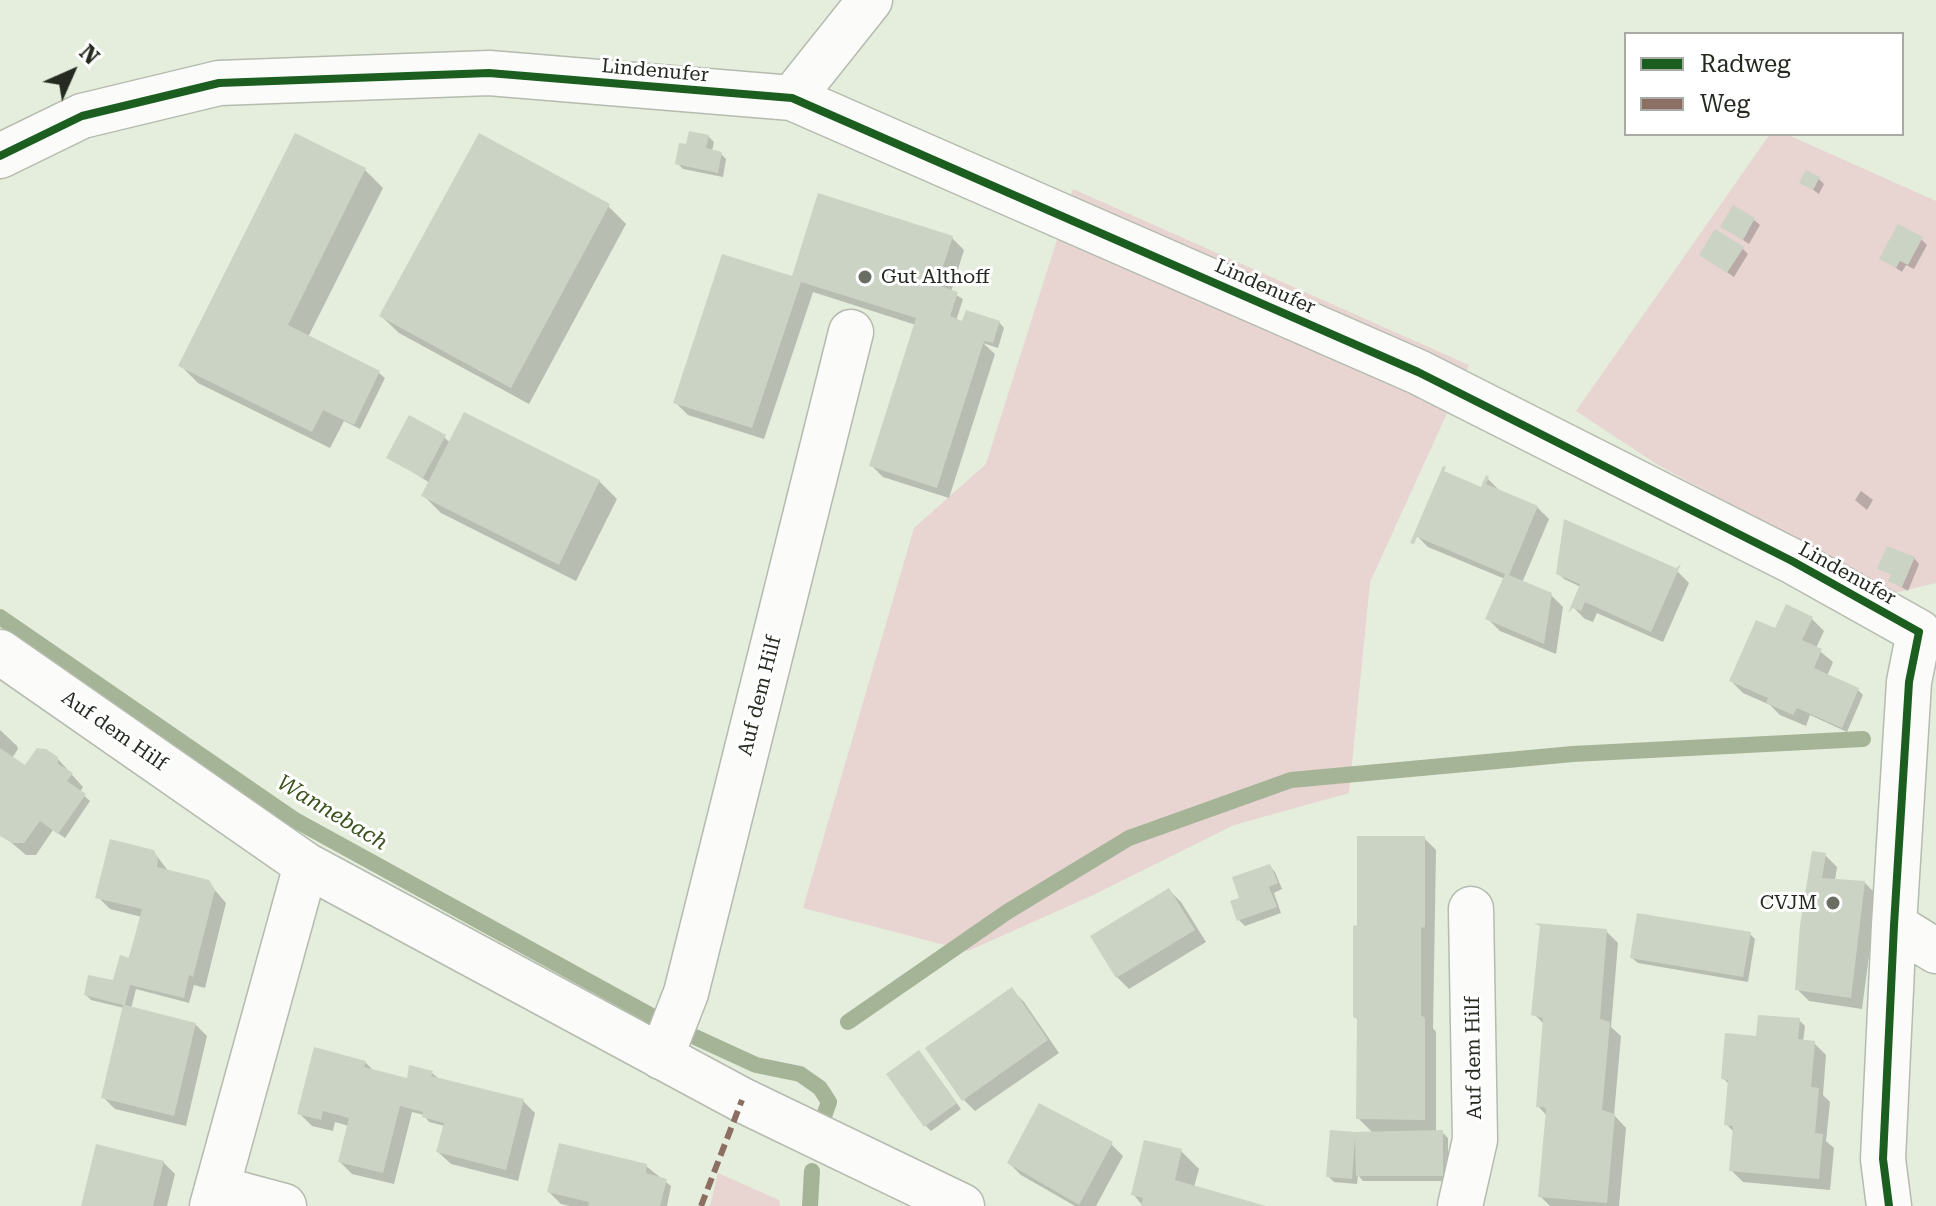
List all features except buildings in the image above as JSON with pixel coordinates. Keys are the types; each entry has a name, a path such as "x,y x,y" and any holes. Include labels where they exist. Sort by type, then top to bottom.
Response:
{"street":[{"path":"792,98 870,0"},
{"name":"Lindenufer","path":"0,156 82,116 219,83 489,73 792,98 1418,372 1928,628 1909,682 1883,1159 1889,1206"},
{"name":"Auf dem Hilf","path":"673,1027 851,332"},
{"name":"Auf dem Hilf","path":"0,652 306,865 673,1027 742,1100 962,1206"},
{"path":"284,1206 214,1197 306,865"},
{"name":"Auf dem Hilf","path":"1460,1206 1475,1140 1471,909"},
{"path":"1894,925 1936,951"}],"shaded area":[{"path":"1769,136 1790,136 1936,201 1936,583 1894,593 1658,465 1576,411"},
{"path":"1073,189 1469,365 1370,582 1349,793 1234,825 1091,896 968,951 803,908 914,528 986,464"},
{"path":"718,1173 779,1200 780,1206 710,1206"}],"waterway":[{"name":"Wannebach","path":"0,617 295,820 659,1020"},
{"path":"848,1022 1007,912 1129,838 1291,780 1573,754 1863,739"},
{"name":"Wannebach","path":"695,1037 756,1065 800,1074 820,1088 829,1102 824,1116"},
{"name":"Wannebach","path":"810,1206 812,1171"}],"marked path":[{"path":"701,1206 742,1100"}],"cycle path":[{"path":"0,156 82,116 219,83 489,73 792,98 1418,372 1792,561 1919,632"},
{"path":"1889,1206 1883,1159 1894,925 1909,682 1919,632"}],"place":[{"name":"Gut Althoff","path":"865,277"},
{"name":"CVJM","path":"1833,903"}]}
